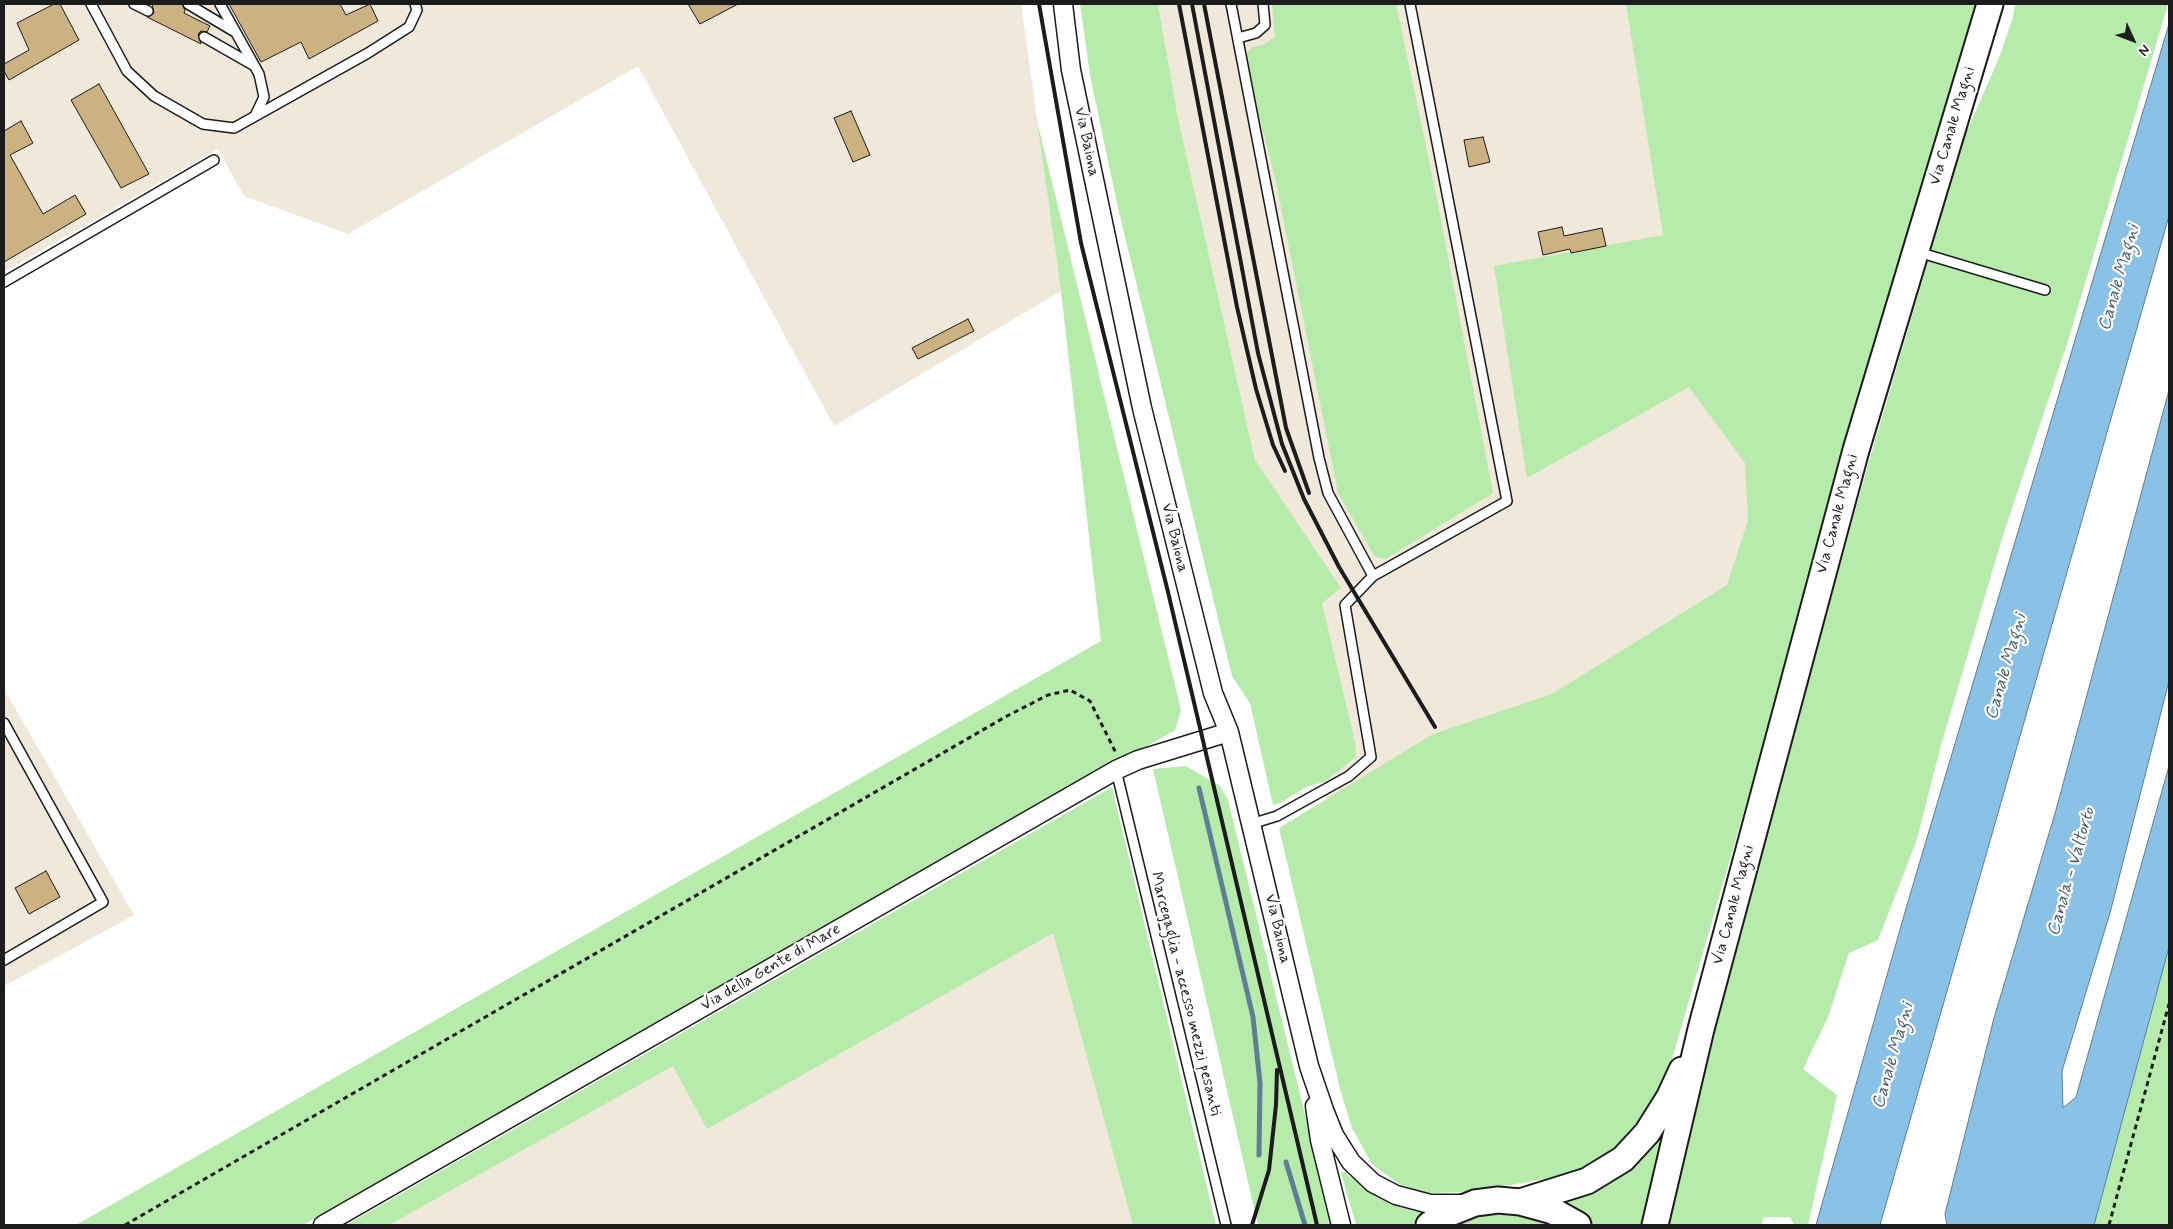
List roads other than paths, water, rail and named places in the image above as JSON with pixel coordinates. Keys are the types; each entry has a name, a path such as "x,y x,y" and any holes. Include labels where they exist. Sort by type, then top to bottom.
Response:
{"main road":[{"name":"Via Canale Magni","path":"1655,1225 1701,1029 1856,450 1990,4"},
{"name":"Via Canale Magni","path":"1520,1202 1587,1182 1623,1159 1647,1133 1669,1098 1701,1029"},
{"path":"1429,1225 1440,1217 1475,1203 1498,1200 1520,1202 1554,1211 1578,1225"}],"street":[{"name":"Via Baiona","path":"1063,4 1071,70 1142,408 1213,693 1229,732 1252,824 1309,1066 1320,1140 1341,1225"},
{"name":"Via della Gente di Mare","path":"323,1225 1119,768 1229,732"},
{"name":"Via Baiona","path":"1309,1066 1334,1135 1351,1162 1373,1183 1396,1195 1430,1204 1475,1203"}],"lane":[{"path":"91,4 127,71 154,96 203,124 234,128 368,52 408,27 417,10 416,4"},
{"path":"134,4 148,11"},
{"path":"188,4 237,34"},
{"path":"220,4 259,74 264,96 255,117"},
{"path":"1231,4 1328,493 1372,576"},
{"path":"1238,38 1256,33 1265,25 1263,4"},
{"path":"1252,824 1277,816 1341,780 1371,757 1345,605 1372,576 1507,500 1410,4"},
{"path":"204,37 255,66"},
{"path":"4,282 214,160"},
{"path":"1916,251 2045,290"},
{"path":"4,723 103,902 4,960"},
{"name":"Marcegaglia - accesso mezzi pesanti","path":"1119,768 1226,1225"}],"water":[{"name":"Canale Magni","path":"2169,24 2169,216 1880,1225 1816,1225 1907,905"},
{"name":"Canala - Valtorto","path":"2169,390 2169,681 2110,913 2062,1071 2063,1108 2076,1097 2169,766 2169,947 2094,1225 1947,1225 1945,1214 1994,1018 2056,810"}],"waterway":[{"path":"1199,788 1253,1017 1260,1083 1259,1155"},
{"path":"1286,1162 1305,1225"}],"railway":[{"path":"1039,4 1081,243 1168,592 1317,1225"},
{"path":"1179,4 1237,307 1256,389 1273,445 1285,471"},
{"path":"1192,4 1258,353 1282,444 1304,499 1339,567 1435,727"},
{"path":"1204,4 1286,428 1309,493"},
{"path":"1252,1225 1269,1170 1276,1105 1277,1070"}]}
